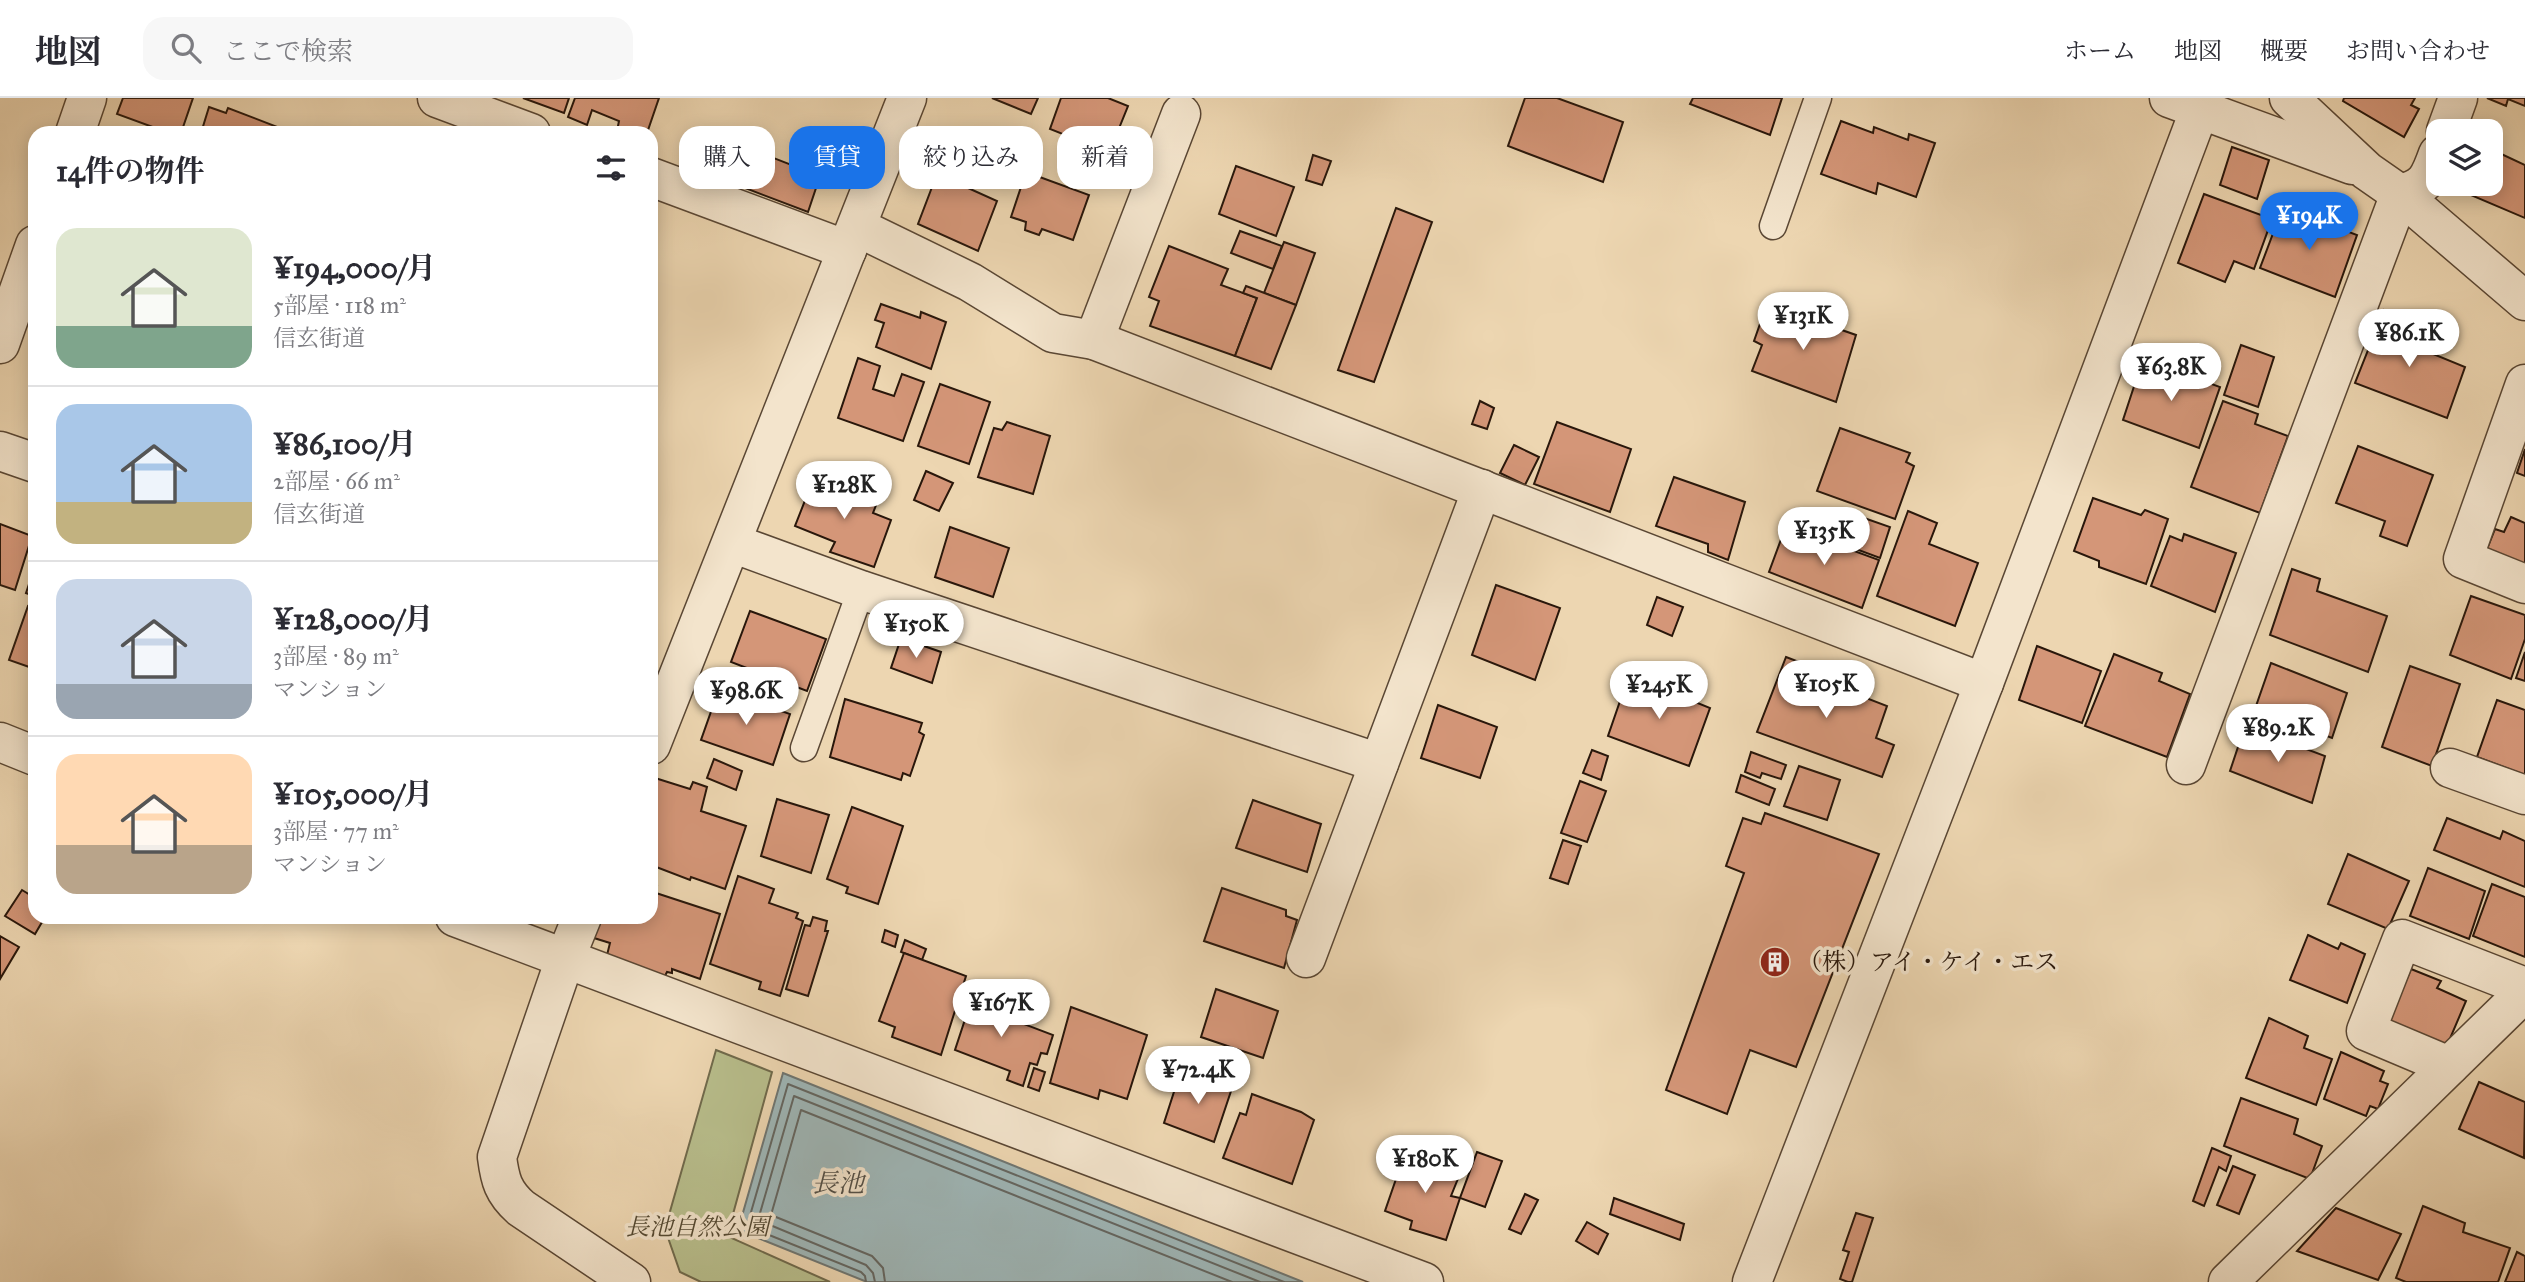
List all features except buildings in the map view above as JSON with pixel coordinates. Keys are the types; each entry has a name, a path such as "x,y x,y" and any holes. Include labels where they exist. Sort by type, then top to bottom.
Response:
{"street":[{"path":"77,126 87,98"},
{"path":"658,728 907,98"},
{"path":"2289,98 2367,171 2400,194 2525,301"},
{"path":"2451,119 2459,98"},
{"path":"1752,1282 1984,683 2191,102 2367,171"},
{"path":"448,112 503,126"},
{"path":"1094,340 1181,114"},
{"path":"658,179 852,238 970,282 1053,334 1094,340 1984,683"},
{"path":"2400,194 2418,189 2426,180"},
{"path":"2186,765 2400,194"},
{"path":"16,325 28,274"},
{"path":"2525,384 2463,559 2525,584"},
{"path":"0,450 28,460"},
{"path":"1306,958 1482,489"},
{"path":"732,543 860,590 1379,763"},
{"path":"2450,768 2525,795"},
{"path":"473,924 1424,1282"},
{"path":"579,924 497,1157 500,1180 512,1199 522,1208 631,1282"},
{"path":"2228,1282 2524,995 2402,939 2367,1031 2449,1066"}],"lane":[{"path":"1773,226 1818,98"},
{"path":"804,748 860,590"}],"green space":[{"name":"長池自然公園","path":"716,1050 772,1072 727,1236 830,1282 701,1282 680,1272 665,1229"}],"water":[{"name":"長池","path":"783,1073 1303,1282 867,1282 738,1230"}],"place":[{"name":"（株）アイ・ケイ・エス","path":"1775,962"}]}
